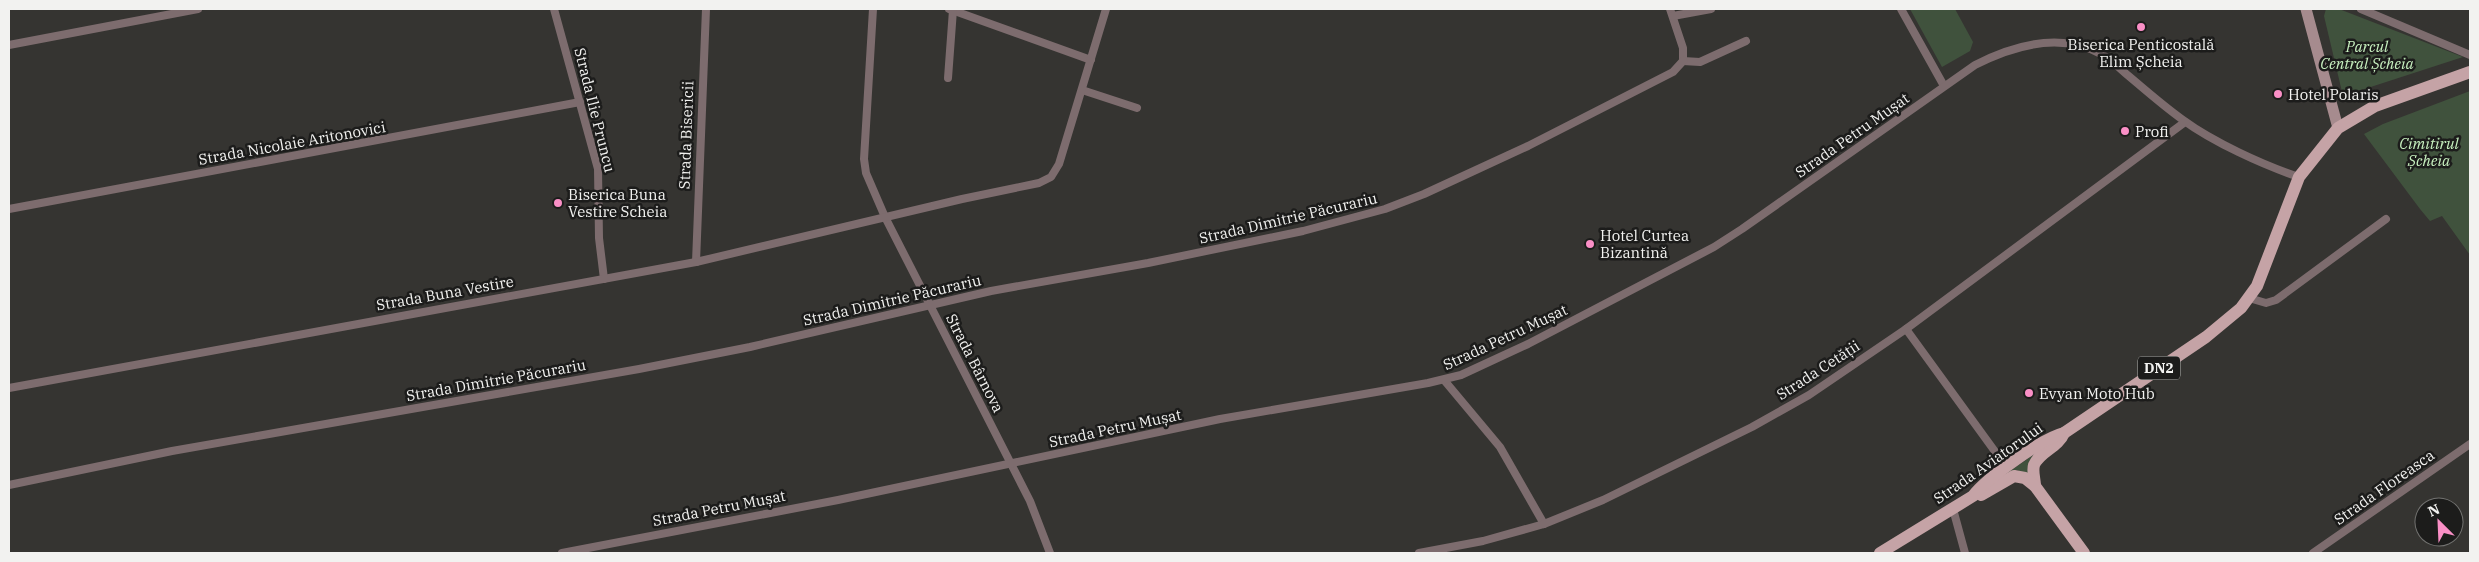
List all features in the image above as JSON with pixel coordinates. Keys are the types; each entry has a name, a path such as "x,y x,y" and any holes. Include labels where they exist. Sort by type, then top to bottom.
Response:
{"main road":[{"path":"2309,11 2338,128"},
{"name":"DN2","path":"2036,486 2034,466 2039,458 2061,442 2064,433 2206,337 2232,317 2249,298 2270,254 2299,177 2338,128 2375,106 2470,72"},
{"name":"Strada Aviatorului","path":"1880,553 1973,496 1981,486 2053,436 2064,433"},
{"path":"1973,496 1984,494 2014,476 2025,478 2036,486 2084,553"}],"street":[{"path":"9,45 198,9"},
{"name":"Strada Ilie Pruncu","path":"554,9 599,179 599,238 604,278"},
{"name":"Strada Bisericii","path":"696,262 706,9"},
{"name":"Strada Bârnova","path":"872,9 864,160 866,173 885,217 1035,510 1050,553"},
{"path":"948,78 951,9 1091,60"},
{"name":"Strada Buna Vestire","path":"9,388 696,262 1046,180 1059,164 1106,9"},
{"path":"1711,9 1672,12 1683,48 1684,61 1700,62 1746,41"},
{"path":"1901,9 1944,86"},
{"path":"2361,9 2470,55"},
{"name":"Strada Petru Mușat","path":"562,553 1011,464 1220,419 1444,380 1528,344 1628,293 1721,242 1766,213 1975,65 2025,45 2058,43 2082,47 2104,56 2185,122 2204,134 2299,177"},
{"name":"Strada Dimitrie Păcurariu","path":"9,485 172,451 639,369 750,347 1009,287 1237,246 1385,209 1478,170 1520,150 1673,72 1684,61"},
{"path":"1082,90 1137,108"},
{"name":"Strada Nicolaie Aritonovici","path":"9,209 580,102"},
{"name":"Strada Cetății","path":"1419,553 1483,541 1544,524 1603,500 1752,427 1808,395 1906,328 2185,122"},
{"path":"2249,298 2266,303 2276,300 2386,219"},
{"path":"1906,328 2007,468"},
{"path":"1444,380 1500,446 1544,524"},
{"name":"Strada Floreasca","path":"2313,553 2470,444"},
{"path":"1953,509 1965,553"}],"green space":[{"path":"1910,9 1955,9 1973,42 1970,51 1942,67"},
{"name":"Parcul Central Șcheia","path":"2326,9 2339,9 2463,57 2343,96 2324,16"},
{"name":"Cimitirul Șcheia","path":"2470,91 2470,255 2442,216 2430,221 2364,134 2383,124"},
{"path":"2052,442 2028,464 2028,475 2017,470 2000,478"}],"place":[{"name":"Biserica Penticostală Elim Șcheia","path":"2141,27"},
{"name":"Hotel Polaris","path":"2278,94"},
{"name":"Profi","path":"2125,131"},
{"name":"Biserica Buna Vestire Scheia","path":"558,203"},
{"name":"Hotel Curtea Bizantină","path":"1590,244"},
{"name":"Evyan Moto Hub","path":"2029,393"}]}
